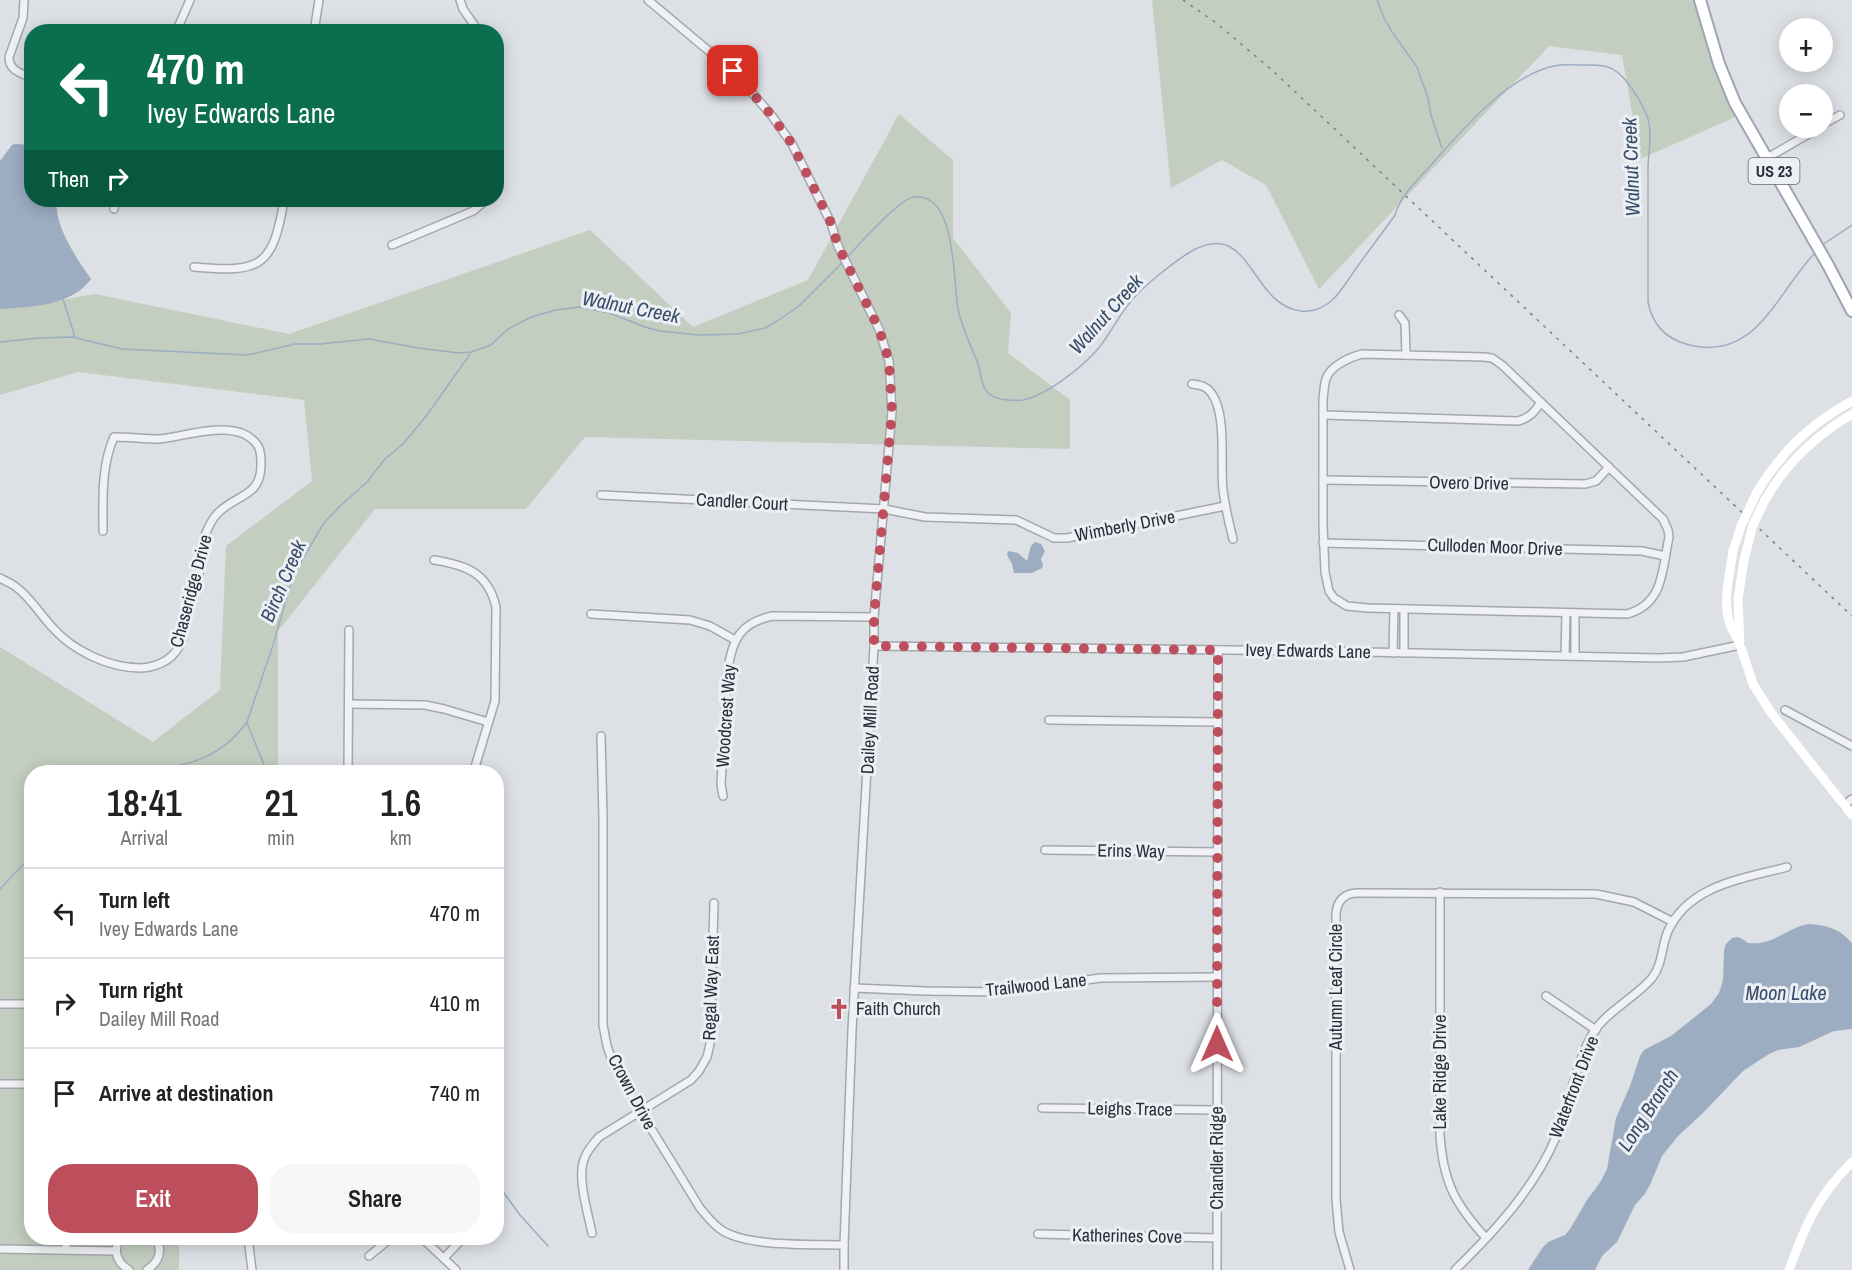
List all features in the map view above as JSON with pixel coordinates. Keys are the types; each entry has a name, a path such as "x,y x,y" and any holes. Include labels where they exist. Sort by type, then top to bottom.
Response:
{"main road":[{"name":"US 23","path":"1700,0 1719,64 1735,103 1852,311"}],"street":[{"path":"24,0 23,18 9,57 9,64 13,69 24,74"},
{"path":"180,24 190,0"},
{"path":"315,24 319,0"},
{"path":"460,0 474,24"},
{"name":"Dailey Mill Road","path":"648,0 735,73 772,116 792,144 879,329 889,361 892,411 874,617 854,988 844,1270"},
{"path":"1833,119 1840,115"},
{"path":"1767,158 1801,138"},
{"path":"194,267 244,268 258,263 269,252 275,241 282,207"},
{"path":"392,245 478,207"},
{"path":"1399,315 1406,323 1406,355"},
{"path":"1362,354 1406,355 1492,358 1663,519 1669,533 1659,588 1650,603 1644,608 1627,614 1394,609 1347,606 1331,600 1325,572 1323,543 1323,415 1326,380 1329,373 1352,356 1362,354"},
{"path":"1192,384 1205,387 1212,394 1216,403 1222,428 1225,506 1233,539"},
{"path":"1852,401 1814,424 1776,463 1757,492 1741,526 1733,551 1728,585 1729,623 1740,645 1753,684 1772,714 1848,802 1852,815"},
{"path":"1323,415 1518,421 1526,419 1541,402"},
{"path":"1740,645 1738,599 1744,560 1753,525 1765,500 1801,452 1819,436 1852,414"},
{"name":"Chaseridge Drive","path":"0,578 16,587 36,607 52,628 80,651 123,666 142,668 162,663 175,654 182,640 187,608 199,576 202,540 216,515 229,504 253,490 259,481 262,471 258,445 248,436 217,430 199,431 160,439 114,437 108,449 104,478 103,531"},
{"name":"Overo Drive","path":"1323,480 1585,484 1596,481 1609,467"},
{"name":"Candler Court","path":"601,495 884,509"},
{"name":"Wimberly Drive","path":"884,509 925,517 1016,520 1054,538 1067,538 1225,506"},
{"name":"Culloden Moor Drive","path":"1323,543 1642,551 1665,556"},
{"path":"434,560 455,563 478,575 487,584 496,607 495,701 477,765"},
{"path":"1393,653 1394,609"},
{"path":"1404,609 1404,653"},
{"path":"1565,656 1566,613"},
{"path":"1575,613 1575,657"},
{"path":"591,614 690,620 710,626 735,640"},
{"name":"Woodcrest Way","path":"723,796 728,668 735,640 749,624 760,618 772,616 874,617"},
{"path":"348,630 348,765"},
{"name":"Ivey Edwards Lane","path":"874,646 1683,657 1740,645"},
{"name":"Chandler Ridge","path":"1217,1270 1218,650"},
{"path":"349,704 425,705 488,722"},
{"path":"1785,710 1852,746"},
{"path":"1049,720 1218,722"},
{"name":"Crown Drive","path":"601,736 603,1025 614,1066 710,1221 723,1231 739,1238 844,1245"},
{"name":"Erins Way","path":"1045,850 1218,852"},
{"name":"Waterfront Drive","path":"1455,1270 1518,1201 1545,1160 1556,1138 1585,1052 1596,1030 1617,1008 1651,979 1658,969 1667,933 1683,908 1699,895 1718,885 1787,867"},
{"name":"Lake Ridge Drive","path":"1440,892 1440,1135 1442,1161 1445,1175 1455,1197 1466,1215 1486,1238"},
{"name":"Autumn Leaf Circle","path":"1350,1270 1339,1232 1336,1199 1337,907 1342,898 1352,893 1596,894 1634,902 1673,922"},
{"name":"Regal Way East","path":"592,1233 582,1178 584,1157 599,1137 691,1080 707,1056 712,1020 714,903"},
{"name":"Trailwood Lane","path":"854,988 1005,992 1100,978 1217,977"},
{"path":"1546,996 1596,1030"},
{"path":"0,1004 24,1004"},
{"path":"0,1083 24,1084"},
{"name":"Leighs Trace","path":"1042,1108 1217,1110"},
{"path":"1790,1270 1815,1207 1852,1162"},
{"name":"Katherines Cove","path":"1038,1234 1217,1238"},
{"path":"66,1245 66,1250"},
{"path":"118,1245 116,1251 119,1262 129,1270"},
{"path":"147,1270 158,1259 160,1245"},
{"path":"249,1245 252,1270"},
{"path":"369,1256 382,1245"},
{"path":"430,1245 456,1270"},
{"path":"444,1258 456,1245"},
{"path":"0,1249 116,1251"}],"green space":[{"path":"1152,0 1699,0 1740,115 1640,159 1622,55 1549,46 1319,289 1266,185 1222,160 1171,188"},
{"path":"899,114 953,160 953,238 1011,313 1008,353 1070,400 1070,449 585,437 526,509 375,509 278,631 278,765 24,765 24,1245 179,1245 179,1270 0,1270 0,647 153,742 220,690 226,546 312,481 304,400 78,372 0,395 0,305 33,305 95,294 289,334 590,230 693,327 808,280"}],"water":[{"path":"12,145 24,145 24,207 57,207 62,230 91,279 83,288 62,300 37,306 0,309 0,161"},
{"path":"1035,542 1041,544 1045,551 1041,559 1042,568 1032,573 1014,573 1007,555 1008,551 1018,553 1027,561 1031,546"},
{"name":"Moon Lake","path":"1809,924 1833,929 1843,934 1852,943 1852,1029 1834,1031 1799,1047 1778,1050 1743,1071 1678,1136 1662,1156 1650,1185 1635,1205 1617,1242 1602,1256 1595,1270 1528,1270 1548,1242 1565,1235 1570,1229 1601,1181 1607,1169 1616,1118 1644,1050 1671,1036 1711,1004 1719,993 1723,980 1726,944 1732,938 1737,937 1748,943 1765,942"}],"waterway":[{"path":"1377,0 1392,32 1417,67 1442,148"},
{"name":"Walnut Creek","path":"847,257 899,205 914,197 928,199 938,209 946,223 953,260 958,309 978,364 983,386 994,397 1023,400 1053,387 1082,365 1097,350 1140,291 1183,256 1210,244 1226,245 1239,253 1270,294 1284,305 1305,311 1316,310 1326,304 1344,287 1395,215 1410,188 1471,121 1520,80 1537,71 1568,65 1598,65 1614,70 1630,86 1648,118 1650,133 1648,302 1656,323 1666,334 1686,344 1710,347 1730,344 1747,335 1776,305 1815,253"},
{"name":"Walnut Creek","path":"1822,245 1852,225"},
{"name":"Walnut Creek","path":"0,342 72,337 122,349 247,355 295,344 369,339 459,353 471,352 491,345 508,329 531,317 579,307 609,313 660,331 699,335 738,334 765,328 798,307 844,261"},
{"path":"63,299 75,337"},
{"name":"Birch Creek","path":"180,765 215,752 237,734 247,722 289,589 298,567 324,523 367,482 385,459 403,444 427,415 470,354"},
{"path":"247,723 264,765"},
{"name":"Birch Creek","path":"0,889 24,864"},
{"path":"504,1193 548,1246"}],"railway":[{"path":"1183,0 1215,22 1272,70 1852,616"}],"place":[{"name":"Faith Church","path":"839,1009"}],"route":[{"path":"733,71 772,116 792,144 879,329 889,361 892,411 874,617 874,646 1218,650 1217,1044"}],"water label":[{"name":"Long Branch","path":"1648,1110"}]}
